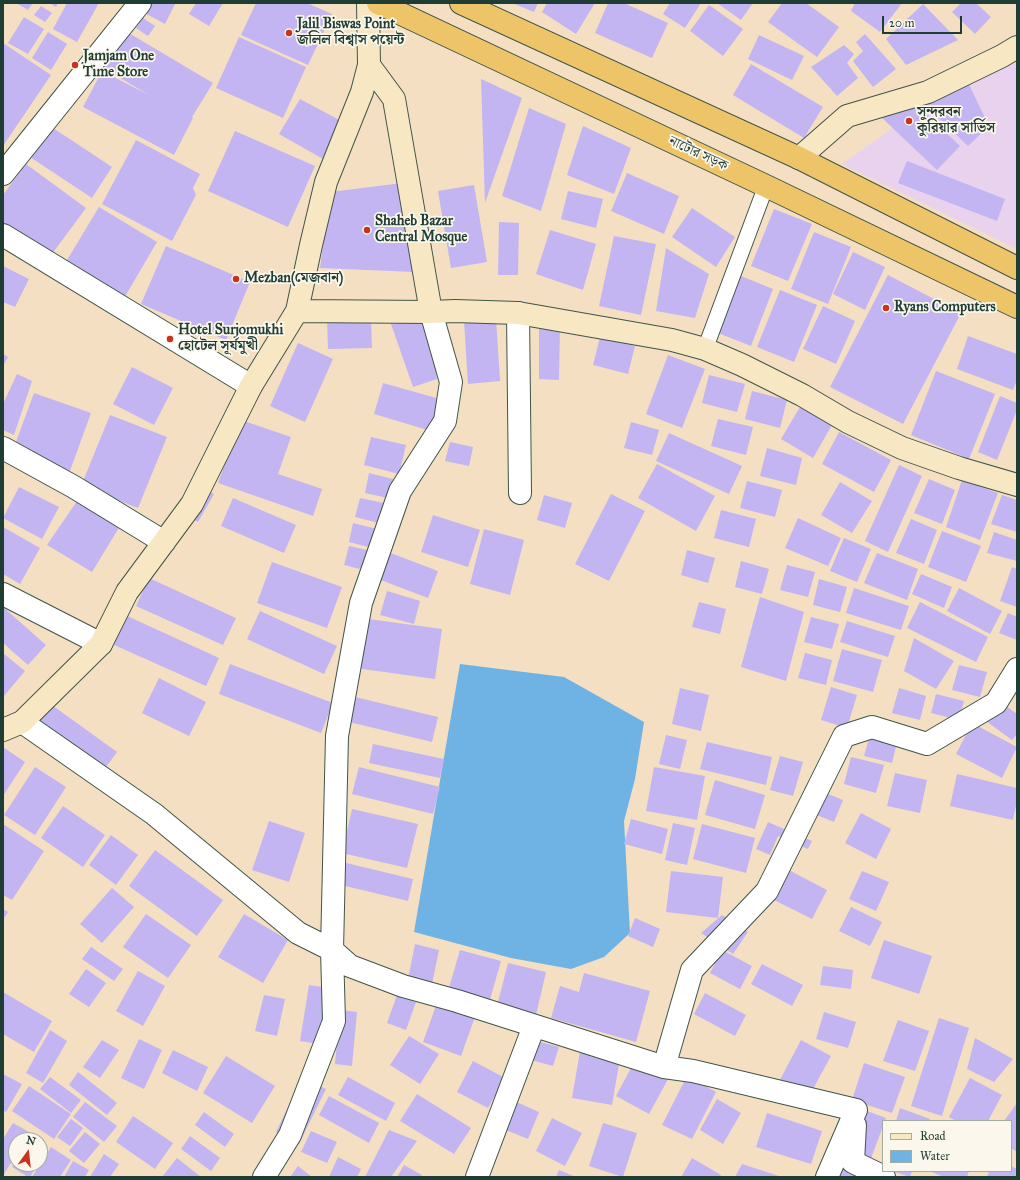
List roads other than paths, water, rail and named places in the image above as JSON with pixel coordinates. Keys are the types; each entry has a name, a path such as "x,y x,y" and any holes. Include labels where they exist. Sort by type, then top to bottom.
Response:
{"highway":[{"name":"নাটোর সড়ক","path":"378,3 766,186 1017,307"},
{"path":"461,3 799,158 1017,268"}],"main road":[{"path":"13,726 101,644 127,592 192,504 251,386 297,311 326,182 362,92 369,65 368,3"},
{"path":"799,158 847,116 928,92 1002,56 1017,47"},
{"path":"369,65 394,99 431,312"},
{"path":"297,311 456,311 518,313 672,340 705,349 742,365 802,395 848,422 902,448 959,468 1017,485"}],"street":[{"path":"3,174 140,3"},
{"path":"3,235 251,386"},
{"path":"264,1177 290,1135 334,1021 332,950 337,736 361,603 400,491 445,421 451,382 431,312"},
{"path":"518,313 520,493"},
{"path":"3,448 74,487 164,542"},
{"path":"3,594 101,644"},
{"path":"664,1068 692,970 767,891 844,736 872,727 927,744 996,703 1017,669"},
{"path":"13,726 154,814 298,933 332,950 350,966 403,986 458,1001 664,1068 693,1071 856,1110"},
{"path":"477,1177 534,1026"},
{"path":"827,1177 856,1110"},
{"path":"856,1110 853,1162 884,1177"}],"lane":[{"path":"705,349 766,186"}],"water":[{"path":"460,664 564,677 644,722 635,779 624,821 630,933 604,957 571,969 511,958 414,932"}],"place":[{"name":"Jalil Biswas Point জলিল বিশ্বাস পয়েন্ট","path":"289,33"},
{"name":"Jamjam One Time Store","path":"75,65"},
{"name":"সুন্দরবন কুরিয়ার সার্ভিস","path":"909,121"},
{"name":"Shaheb Bazar Central Mosque","path":"367,230"},
{"name":"Mezban(মেজবান)","path":"236,279"},
{"name":"Ryans Computers","path":"886,308"},
{"name":"Hotel Surjomukhi হোটেল সূর্যমুখী","path":"170,339"}]}
